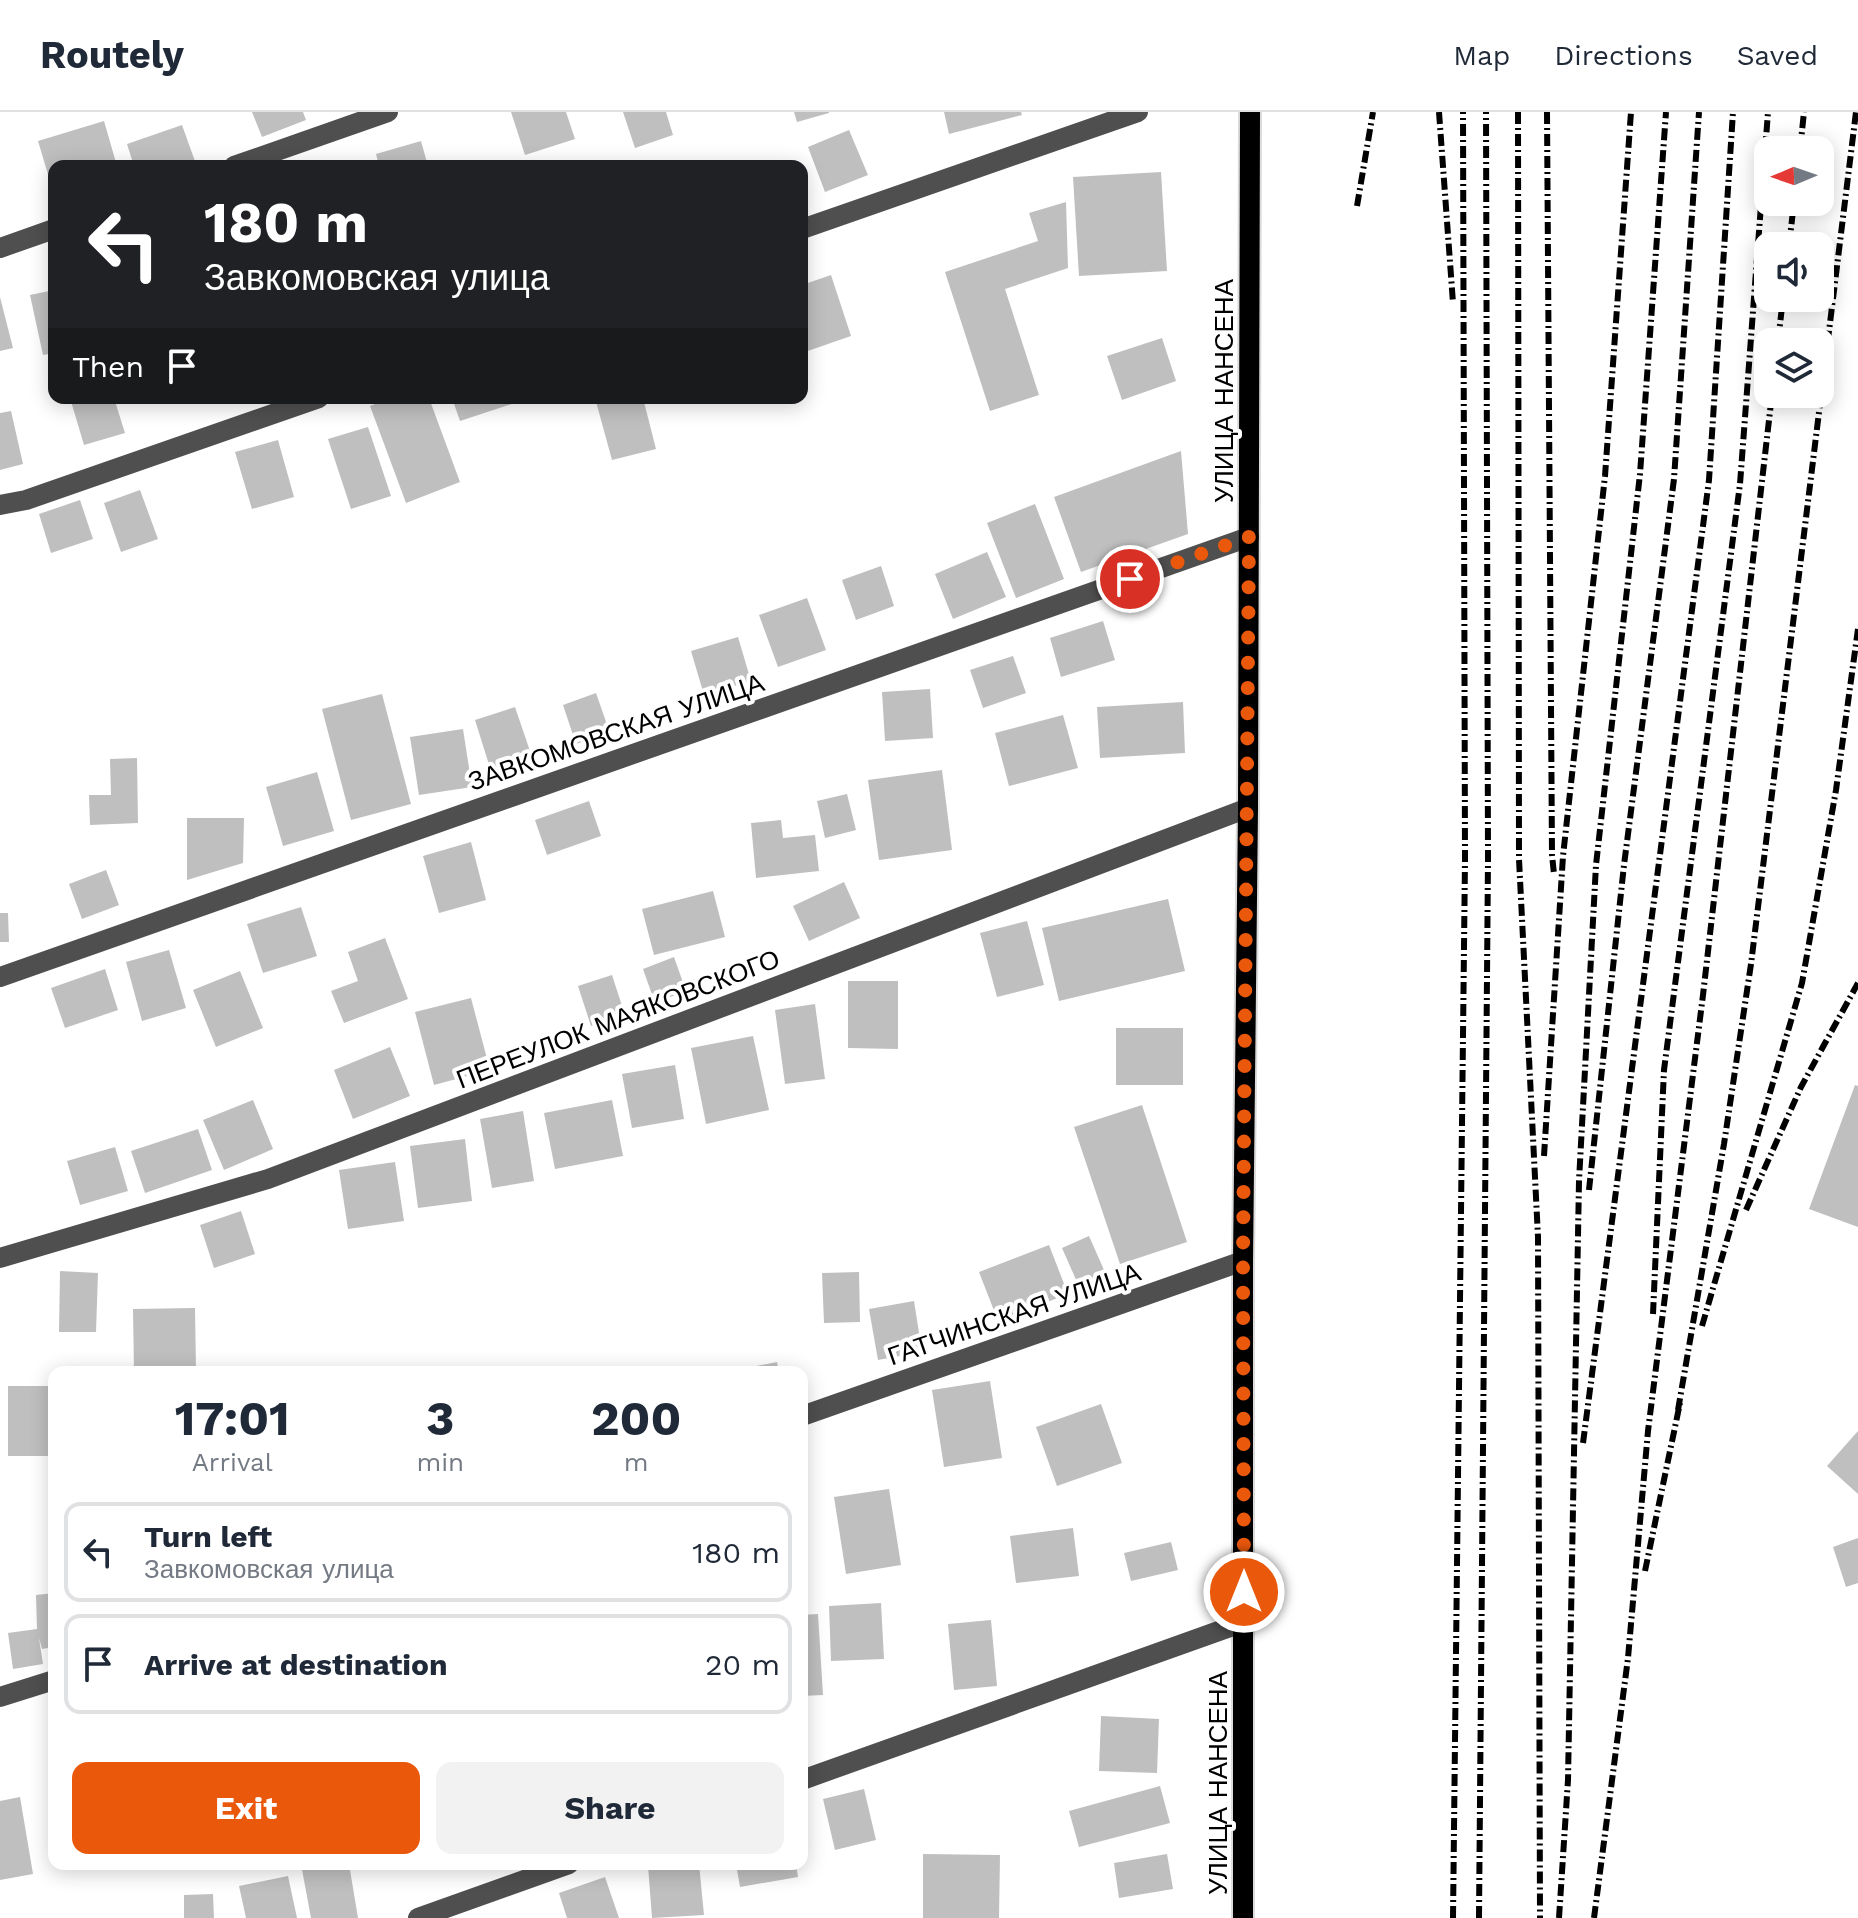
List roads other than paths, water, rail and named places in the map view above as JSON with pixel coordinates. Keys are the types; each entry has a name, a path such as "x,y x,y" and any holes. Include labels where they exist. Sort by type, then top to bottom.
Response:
{"main road":[{"name":"УЛИЦА НАНСЕНА","path":"1243,1918 1243,1261 1250,112"}],"street":[{"path":"251,160 388,112"},
{"path":"808,227 1138,112"},
{"path":"0,248 48,231"},
{"path":"0,505 26,500 302,404"},
{"name":"ЗАВКОМОВСКАЯ УЛИЦА","path":"0,977 1249,537"},
{"name":"ПЕРЕУЛОК МАЯКОВСКОГО","path":"0,1258 268,1179 1248,808"},
{"name":"ГАТЧИНСКАЯ УЛИЦА","path":"808,1414 1243,1261"},
{"path":"808,1778 1244,1622"},
{"path":"0,1697 48,1682"},
{"path":"418,1918 552,1870"}],"railway":[{"path":"1357,206 1373,112"},
{"path":"1439,112 1453,303"},
{"path":"1453,1918 1465,859 1463,112"},
{"path":"1479,1918 1488,859 1486,112"},
{"path":"1518,112 1519,859 1538,1237 1540,1918"},
{"path":"1547,112 1554,874"},
{"path":"1544,1156 1563,856 1605,476 1631,112"},
{"path":"1559,1918 1568,1780 1579,1181 1596,865 1640,474 1666,112"},
{"path":"1589,1190 1624,865 1674,479 1699,112"},
{"path":"1583,1443 1709,480 1733,112"},
{"path":"1653,1314 1664,1070 1740,484 1768,112"},
{"path":"1801,136 1804,112"},
{"path":"1678,1410 1724,1144 1751,964 1856,112"},
{"path":"1791,232 1792,216"},
{"path":"1780,328 1781,312"},
{"path":"1594,1918 1628,1658 1648,1431 1703,995 1770,408"},
{"path":"1702,1326 1802,983 1836,790 1858,629"},
{"path":"1746,1210 1801,1087 1858,983"},
{"path":"1645,1571 1680,1403"}]}
